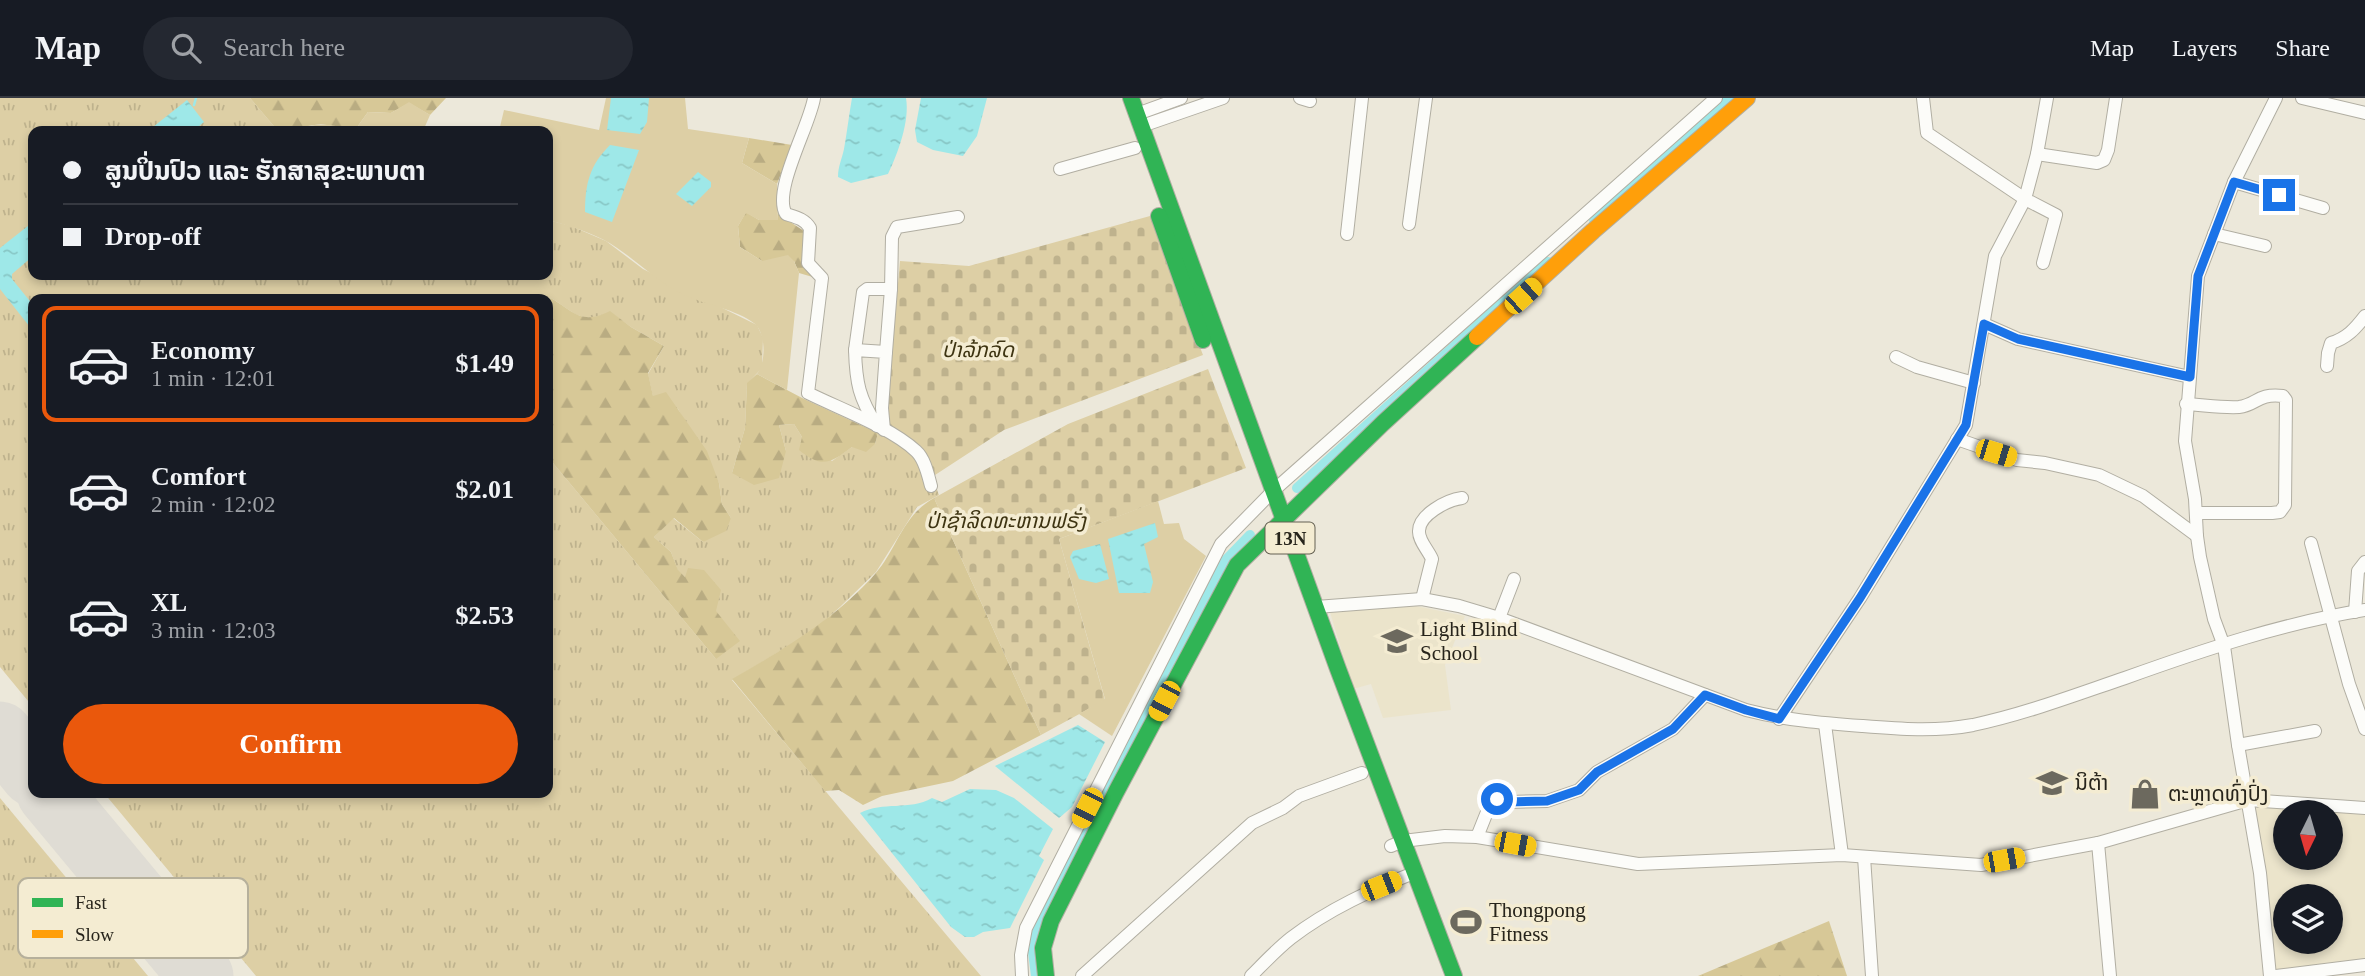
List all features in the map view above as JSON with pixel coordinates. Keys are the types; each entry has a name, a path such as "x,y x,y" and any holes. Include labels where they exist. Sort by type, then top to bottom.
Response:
{"main road":[{"name":"13N","path":"1118,98 1208,355 1268,496"},
{"name":"13N","path":"1131,98 1362,773 1397,843"},
{"path":"1046,976 1043,948 1051,920 1237,565 1278,523 1593,231 1747,98"},
{"name":"13N","path":"1278,523 1316,607 1397,843 1454,976"},
{"name":"13N","path":"1410,874 1440,976"}],"street":[{"path":"814,98 785,183 783,205 786,214 808,224 808,264 822,278 808,393 881,428 917,452 931,486"},
{"path":"1139,120 1181,98"},
{"path":"1139,120 1223,98"},
{"path":"1347,234 1362,98"},
{"path":"1409,224 1426,98"},
{"path":"1022,976 1021,955 1026,928 1221,544 1268,496 1716,98"},
{"path":"1923,98 1927,133 2025,199 2056,215 2043,263"},
{"path":"1779,719 1860,598 1966,425 1995,256 2025,199 2038,154 2047,98"},
{"path":"2038,154 2097,163 2104,160 2116,98"},
{"path":"2270,976 2260,873 2224,646 2214,619 2197,536 2185,441 2198,276 2234,182 2276,98"},
{"path":"2302,98 2365,113"},
{"path":"1060,169 1135,148"},
{"path":"2234,182 2323,208"},
{"path":"881,428 892,237 897,227 958,217"},
{"path":"2214,233 2265,246"},
{"path":"881,428 866,409 856,384 855,349 863,292 867,289 891,289"},
{"path":"2327,366 2332,343 2343,339 2354,330 2365,316"},
{"path":"1984,324 2018,339 2190,377"},
{"path":"855,349 886,352"},
{"path":"1896,357 1917,367 1974,383"},
{"path":"2186,404 2240,407 2264,395 2283,396 2286,400 2286,505 2283,509 2272,513 2196,513"},
{"path":"1957,439 2017,460 2099,475 2143,496 2197,536"},
{"path":"1422,599 1432,559 1420,539 1420,523 1447,500 1461,498"},
{"path":"2311,543 2349,684 2365,729"},
{"path":"1316,607 1422,599 1459,606 1499,618 1746,710 1779,719 1923,731 1972,725 2062,701 2307,620 2360,611 2357,570 2365,562"},
{"path":"1499,618 1514,579"},
{"path":"1477,837 1489,807 1497,799 1509,802 1547,801 1579,790 1597,772 1673,729 1705,695"},
{"path":"1825,723 1842,855"},
{"path":"2238,746 2315,731"},
{"path":"1082,976 1252,822 1283,808 1299,796 1362,773"},
{"path":"1397,843 1445,836 1477,837 1639,863 1842,855 1980,865 2098,843 2248,800 2365,808"},
{"path":"2098,843 2110,976"},
{"path":"1864,857 1872,976"},
{"path":"1251,976 1289,939 1326,914 1358,895 1410,874"},
{"path":"2276,976 2365,965"}],"shaded area":[{"name":"Light Blind School","path":"1416,606 1465,616 1445,665 1451,710 1383,718 1371,684 1353,689 1330,612"},
{"path":"2254,805 2273,806 2273,870 2343,870 2343,811 2365,812 2365,962 2274,972"}],"green space":[{"path":"0,98 250,98 274,126 28,126 28,280 553,280 553,221 606,241 643,269 757,325 763,338 762,368 747,384 745,428 732,473 786,451 779,425 794,424 802,437 832,461 852,447 875,444 878,433 885,427 932,477 939,495 917,507 876,572 840,607 813,631 732,680 981,976 256,976 241,958 248,958 248,878 175,878 108,798 553,798 553,463 716,659 686,578 678,571 671,552 654,537 673,518 703,542 731,518 722,504 719,483 678,409 653,397 648,374 664,346 610,312 600,316 579,316 553,299 553,294 28,294 28,701 0,667"},
{"path":"250,98 446,98 430,115 409,103 391,113 368,112 358,126 274,126"},
{"path":"606,98 685,98 688,129 749,138 742,163 777,184 778,220 759,220 746,213 738,226 740,247 762,261 788,255 799,273 787,390 757,374 764,349 761,334 755,324 673,289 604,240 553,221 553,126 500,126 504,110 599,130"},
{"path":"409,102 430,115 425,126 358,126 368,112 391,113"},
{"path":"749,138 792,145 777,184 742,163"},
{"path":"746,212 759,220 778,220 778,214 804,231 816,278 799,273 794,261 762,261 740,247 738,226"},
{"name":"ປ່າລ້ກລົດ","path":"1150,216 1203,355 1004,430 932,477 885,427 900,261 969,266"},
{"path":"553,299 585,317 610,311 664,346 648,373 653,396 666,392 707,451 719,483 722,504 731,518 726,531 703,542 674,518 654,537 671,552 678,570 685,577 688,568 704,570 721,590 716,611 740,641 716,659 553,463"},
{"name":"ປ່າຊ້າລິດທະຫານຟຣັ່ງ","path":"1208,369 1246,468 1059,539 1105,700 1041,735 934,498 1068,424"},
{"path":"757,374 878,433 875,444 866,452 852,447 832,460 820,462 799,450 802,437 794,424 779,425 786,451 779,478 754,485 732,473 745,428 747,383"},
{"path":"934,498 1041,735 953,781 882,796 863,805 839,790 825,791 732,679 826,619 860,590 883,564 914,514"},
{"path":"1158,501 1164,524 1179,523 1184,539 1206,556 1112,736 1079,714 1105,699 1059,539"},
{"path":"0,798 67,878 18,878 18,958 133,958 148,976 0,976"},
{"path":"1829,921 1847,976 1698,976"}],"water":[{"path":"611,98 649,98 647,122 640,134 607,130"},
{"path":"852,98 906,98 907,107 902,137 888,174 851,183 838,177"},
{"path":"921,98 987,98 977,136 963,156 933,150 917,142 915,130"},
{"path":"187,100 204,122 199,126 154,126"},
{"path":"610,145 639,150 612,222 585,212 590,175"},
{"path":"698,172 711,182 711,187 692,206 676,194"},
{"path":"28,226 28,260 12,274 12,279 28,299 28,325 0,289 0,248"},
{"path":"1155,523 1158,537 1144,544 1153,582 1150,593 1119,593 1108,539"},
{"path":"1100,544 1109,579 1096,583 1079,579 1070,557 1073,551"},
{"path":"1078,725 1105,742 1072,807 1059,818 995,766"},
{"path":"970,789 996,790 1014,798 1053,829 1039,856 1044,860 1010,928 965,937 951,927 860,813 878,807 914,804 932,798 942,802"}],"waterway":[{"path":"194,105 196,98"},
{"path":"1594,220 1729,98"},
{"path":"1297,488 1548,262"},
{"path":"1036,976 1032,944 1045,913 1223,563 1250,535"}],"runway":[{"path":"0,734 28,768"},
{"path":"53,798 120,878"},
{"path":"186,958 201,976"}],"traffic: fast":[{"path":"1131,98 1338,669 1454,976"},
{"path":"1159,216 1203,340"},
{"path":"1046,976 1043,948 1051,921 1116,792 1237,565 1383,423 1477,337"}],"traffic: slow":[{"path":"1477,337 1593,231 1747,98"}],"place":[{"name":"Light Blind School","path":"1397,641"},
{"name":"ນິຕ້າ","path":"2052,783"},
{"name":"ຕະຫຼາດທົ່ງປົ່ງ","path":"2145,794"},
{"name":"Thongpong Fitness","path":"1466,922"}],"route":[{"path":"1497,799 1509,802 1547,801 1579,790 1597,772 1656,741 1680,724 1705,695 1779,719 1860,598 1959,439 1966,425 1984,324 2018,339 2190,377 2198,276 2234,182 2279,195"}]}
